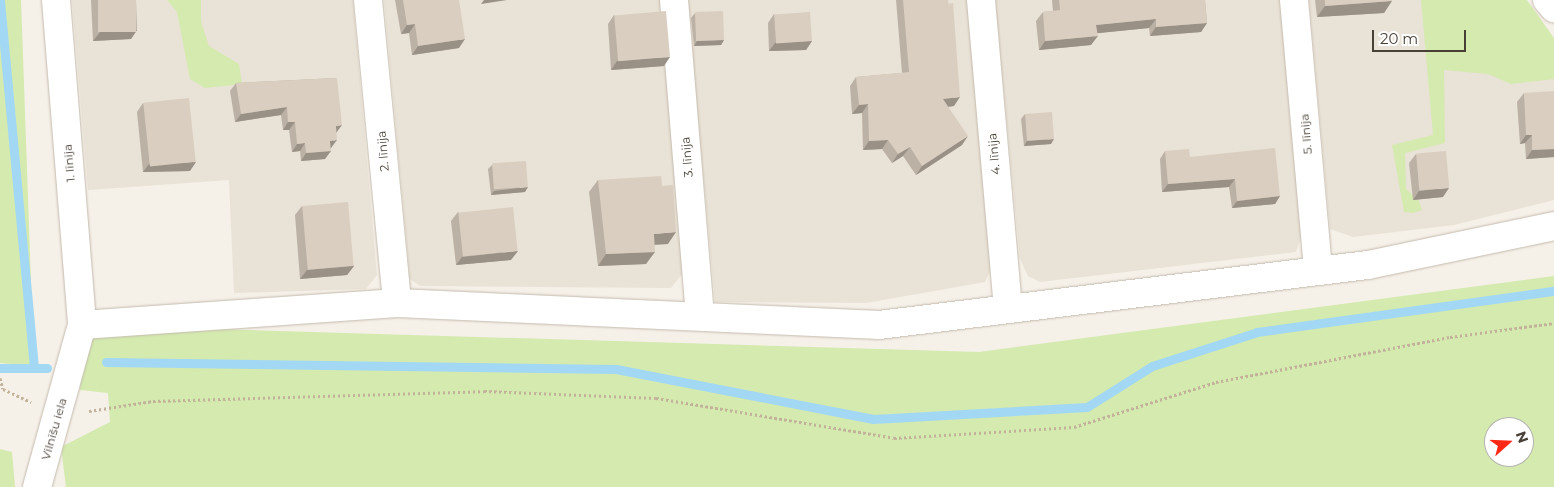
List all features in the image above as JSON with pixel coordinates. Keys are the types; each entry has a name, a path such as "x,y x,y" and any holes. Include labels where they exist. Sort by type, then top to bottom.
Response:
{"street":[{"name":"1. līnija","path":"56,0 82,325 70,370"},
{"name":"2. līnija","path":"368,0 397,303"},
{"name":"3. līnija","path":"674,0 700,315"},
{"name":"4. līnija","path":"981,0 1008,309"},
{"name":"5. līnija","path":"1294,0 1318,269"},
{"path":"1547,0 1554,8"},
{"path":"82,325 397,303 700,315 782,324 879,326 1318,269 1368,266 1554,226"},
{"name":"Vilnīšu iela","path":"37,487 59,416 70,370"}],"path":[{"path":"0,378 3,389 59,416 153,401 484,391 656,398 894,438 1065,428 1216,382 1450,337 1554,323"}],"shaded area":[{"path":"72,0 353,0 377,275 366,289 234,293 229,180 88,190"},
{"path":"384,0 661,0 683,273 671,288 420,286 410,279"},
{"path":"687,0 967,0 993,265 985,282 866,303 715,302"},
{"path":"995,0 1283,0 1303,231 1296,252 1040,282 1028,276 1020,259"},
{"path":"1309,0 1434,0 1554,56 1554,200 1454,225 1353,237 1330,229"}],"green space":[{"path":"0,0 21,0 34,366 0,363"},
{"path":"167,0 201,0 201,22 209,46 239,64 242,84 205,88 190,79 177,12"},
{"path":"1421,0 1527,0 1554,38 1554,79 1511,84 1488,74 1444,70 1445,143 1405,153 1406,189 1419,201 1422,210 1413,213 1404,212 1392,145 1433,135"},
{"path":"1554,276 1554,487 66,487 61,447 110,422 108,393 80,390 82,325 979,352"},
{"path":"0,449 12,452 15,487 0,487"}],"building":[{"path":"98,0 136,0 136,32 98,32"},
{"path":"403,0 459,0 465,39 418,46 415,24 407,25"},
{"path":"903,0 948,0 948,4 953,3 960,97 943,99 968,136 922,166 910,147 898,154 888,140 869,141 868,104 859,105 856,77 909,72"},
{"path":"1059,0 1205,0 1207,23 1156,27 1156,19 1096,25 1098,36 1045,41 1043,12 1060,10"},
{"path":"1325,0 1392,0 1392,1 1325,6"},
{"path":"666,11 670,57 618,61 614,16"},
{"path":"723,11 724,40 696,41 695,12"},
{"path":"810,12 812,41 776,43 774,15"},
{"path":"337,78 342,125 336,126 337,140 330,141 331,151 306,153 305,143 297,144 295,122 288,122 287,107 241,114 236,83"},
{"path":"1554,91 1554,149 1532,150 1532,135 1526,135 1524,93"},
{"path":"189,98 196,162 150,166 143,103"},
{"path":"1052,112 1054,139 1027,141 1025,114"},
{"path":"1275,148 1280,196 1237,201 1235,179 1168,184 1165,151 1189,149 1190,157"},
{"path":"1446,151 1449,188 1419,190 1416,154"},
{"path":"526,161 528,187 494,189 492,163"},
{"path":"661,176 662,186 673,185 676,232 654,234 655,252 606,254 598,180"},
{"path":"348,202 354,266 308,270 302,206"},
{"path":"513,207 518,251 463,257 458,213"}],"waterway":[{"path":"0,1 34,366"},
{"path":"106,362 616,369 873,419 1087,407 1152,366 1257,332 1554,291"},
{"path":"0,368 47,368"}]}
